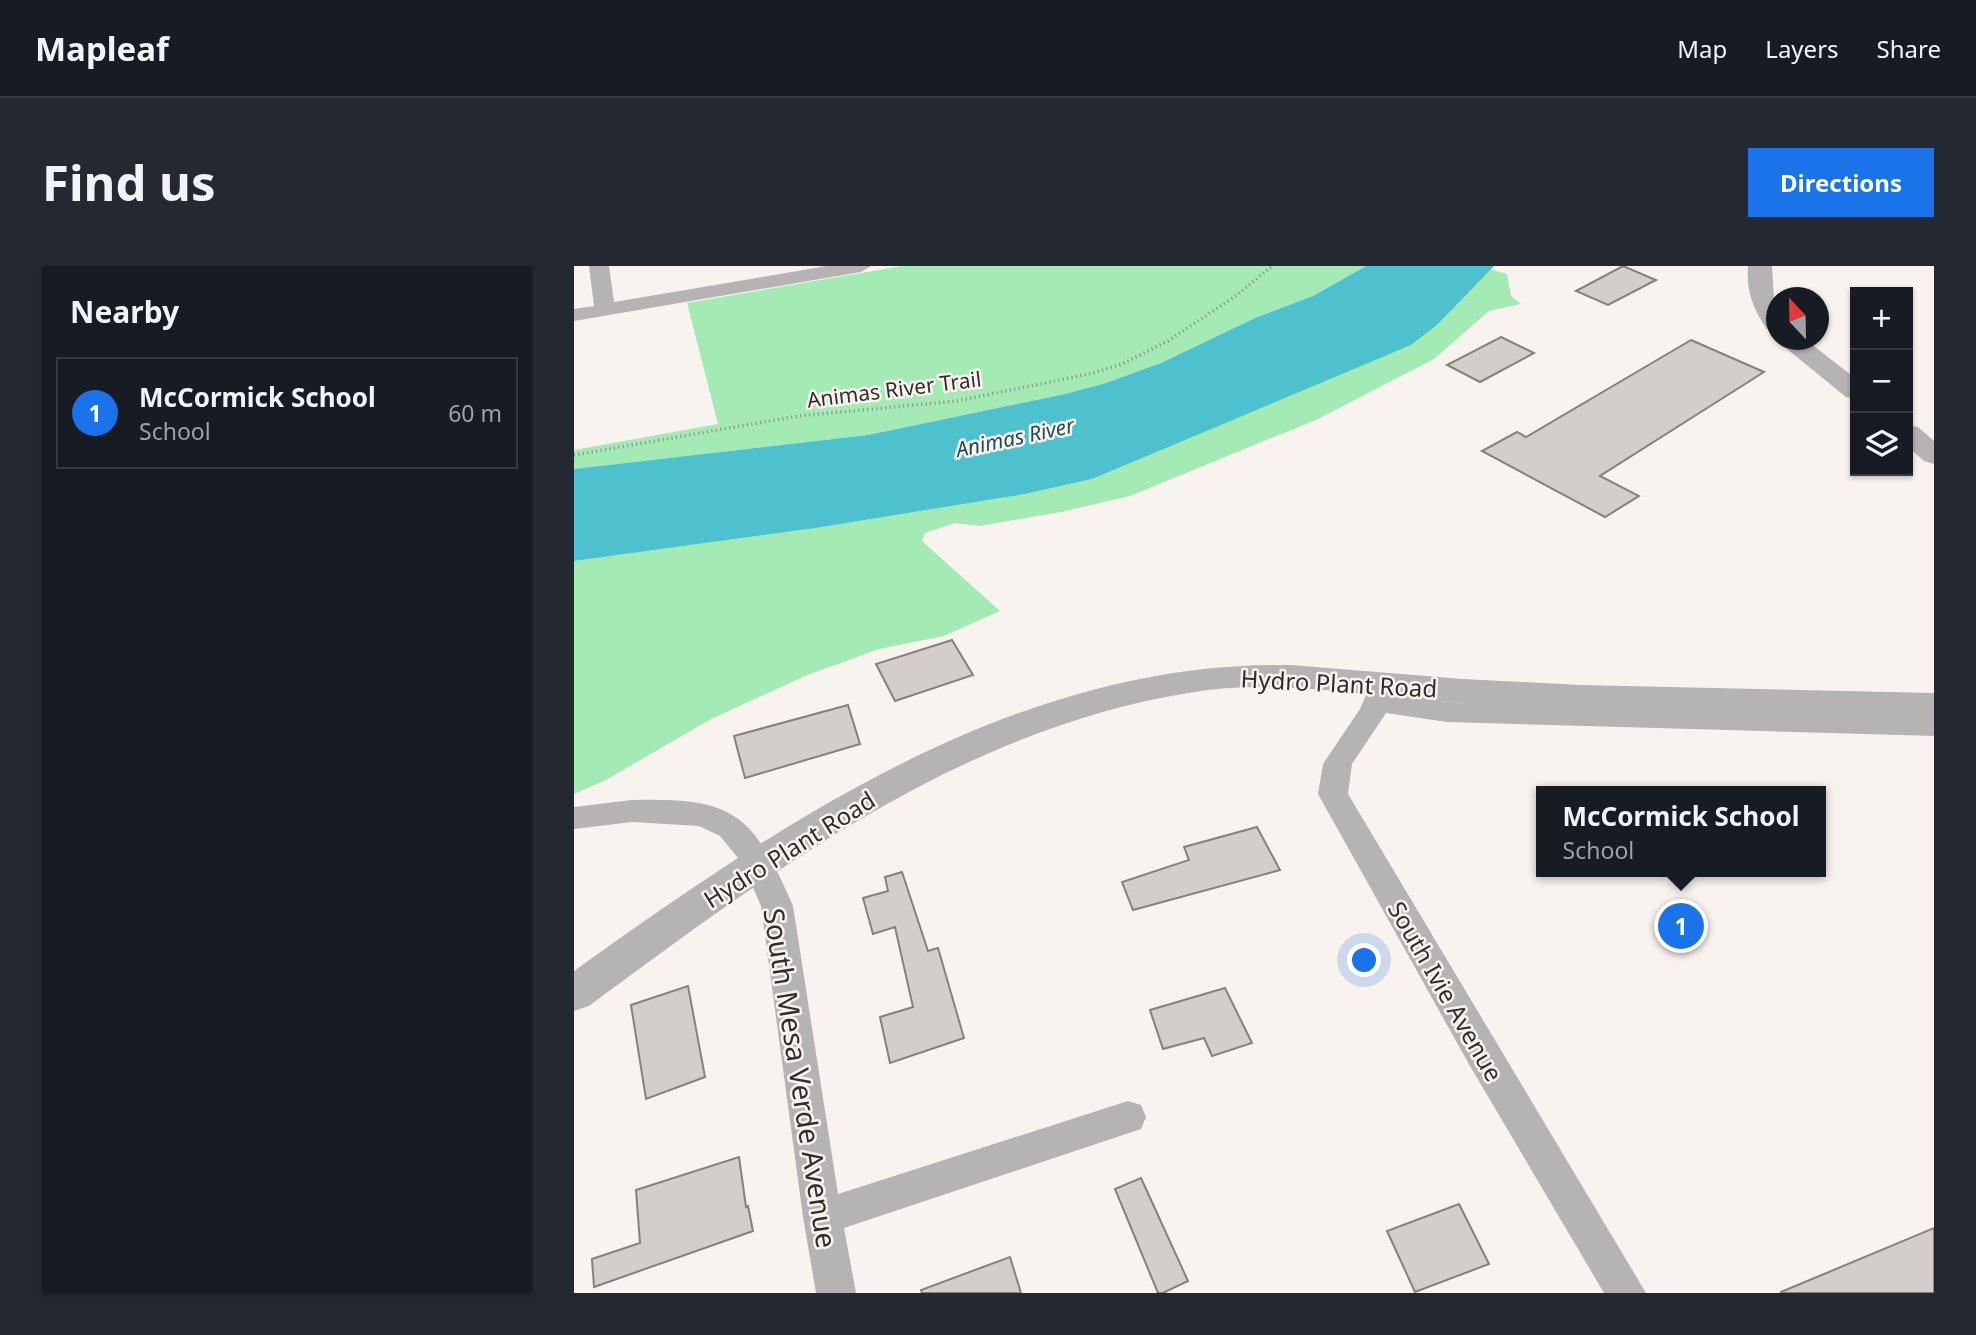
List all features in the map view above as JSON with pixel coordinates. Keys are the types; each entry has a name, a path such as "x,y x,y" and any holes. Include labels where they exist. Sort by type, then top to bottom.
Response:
{"street":[{"path":"599,266 605,310"},
{"path":"574,315 861,266"},
{"path":"1760,266 1763,300 1766,306"},
{"path":"1804,350 1850,387"},
{"path":"1913,437 1934,455"},
{"name":"Hydro Plant Road","path":"574,994 666,926 759,864 841,813 945,756 1014,727 1081,705 1152,688 1231,677 1290,676 1382,693 1934,705"},
{"path":"1382,693 1447,712 1934,726"},
{"name":"South Ivie Avenue","path":"1382,693 1335,765 1333,794 1476,1043 1626,1293"},
{"name":"South Mesa Verde Avenue","path":"574,818 636,810 707,817 728,825 739,835 759,864 777,906 822,1217 836,1293"},
{"path":"822,1217 1128,1117"}],"path":[{"name":"Animas River Trail","path":"574,455 797,416 957,401 1093,373 1122,364 1167,341 1237,295 1272,266"}],"green space":[{"path":"902,266 1366,266 1313,296 1255,318 1161,363 1106,383 1065,394 868,435 574,469 574,450 718,424 687,303"},
{"path":"1490,269 1507,274 1511,296 1521,304 1489,311 1434,359 1318,419 1130,496 1061,512 979,526 955,523 925,533 922,541 1000,611 944,636 879,649 805,676 711,719 606,780 574,794 574,561 816,528 1025,494 1092,479 1298,391 1438,324"}],"water":[{"name":"Animas River","path":"1366,266 1494,266 1438,324 1411,345 1092,479 1025,494 816,528 574,561 574,469 868,435 1065,394 1106,383 1161,363 1255,318 1313,296"}],"building":[{"path":"1623,266 1656,280 1608,305 1576,291"},
{"path":"1501,337 1534,353 1480,382 1447,365"},
{"path":"1691,340 1764,372 1600,476 1639,496 1605,517 1482,451 1517,432 1526,437"},
{"path":"952,640 973,675 895,701 876,664"},
{"path":"848,705 860,744 745,778 734,736"},
{"path":"1257,827 1280,870 1133,910 1122,882 1189,860 1184,847"},
{"path":"902,872 928,951 938,948 964,1038 890,1063 880,1017 913,1007 895,927 873,934 863,898 888,891 885,877"},
{"path":"688,986 705,1077 646,1099 631,1005"},
{"path":"1225,988 1252,1043 1212,1056 1204,1038 1163,1049 1150,1010"},
{"path":"739,1157 746,1207 748,1206 753,1231 594,1287 592,1259 640,1243 636,1190"},
{"path":"1141,1178 1188,1281 1163,1293 1158,1293 1115,1189"},
{"path":"1459,1204 1489,1264 1415,1292 1387,1231"},
{"path":"1934,1228 1934,1293 1781,1293 1781,1292"},
{"path":"1010,1257 1021,1293 922,1293 921,1290"}],"place":[{"name":"McCormick School","path":"1681,926"}]}
